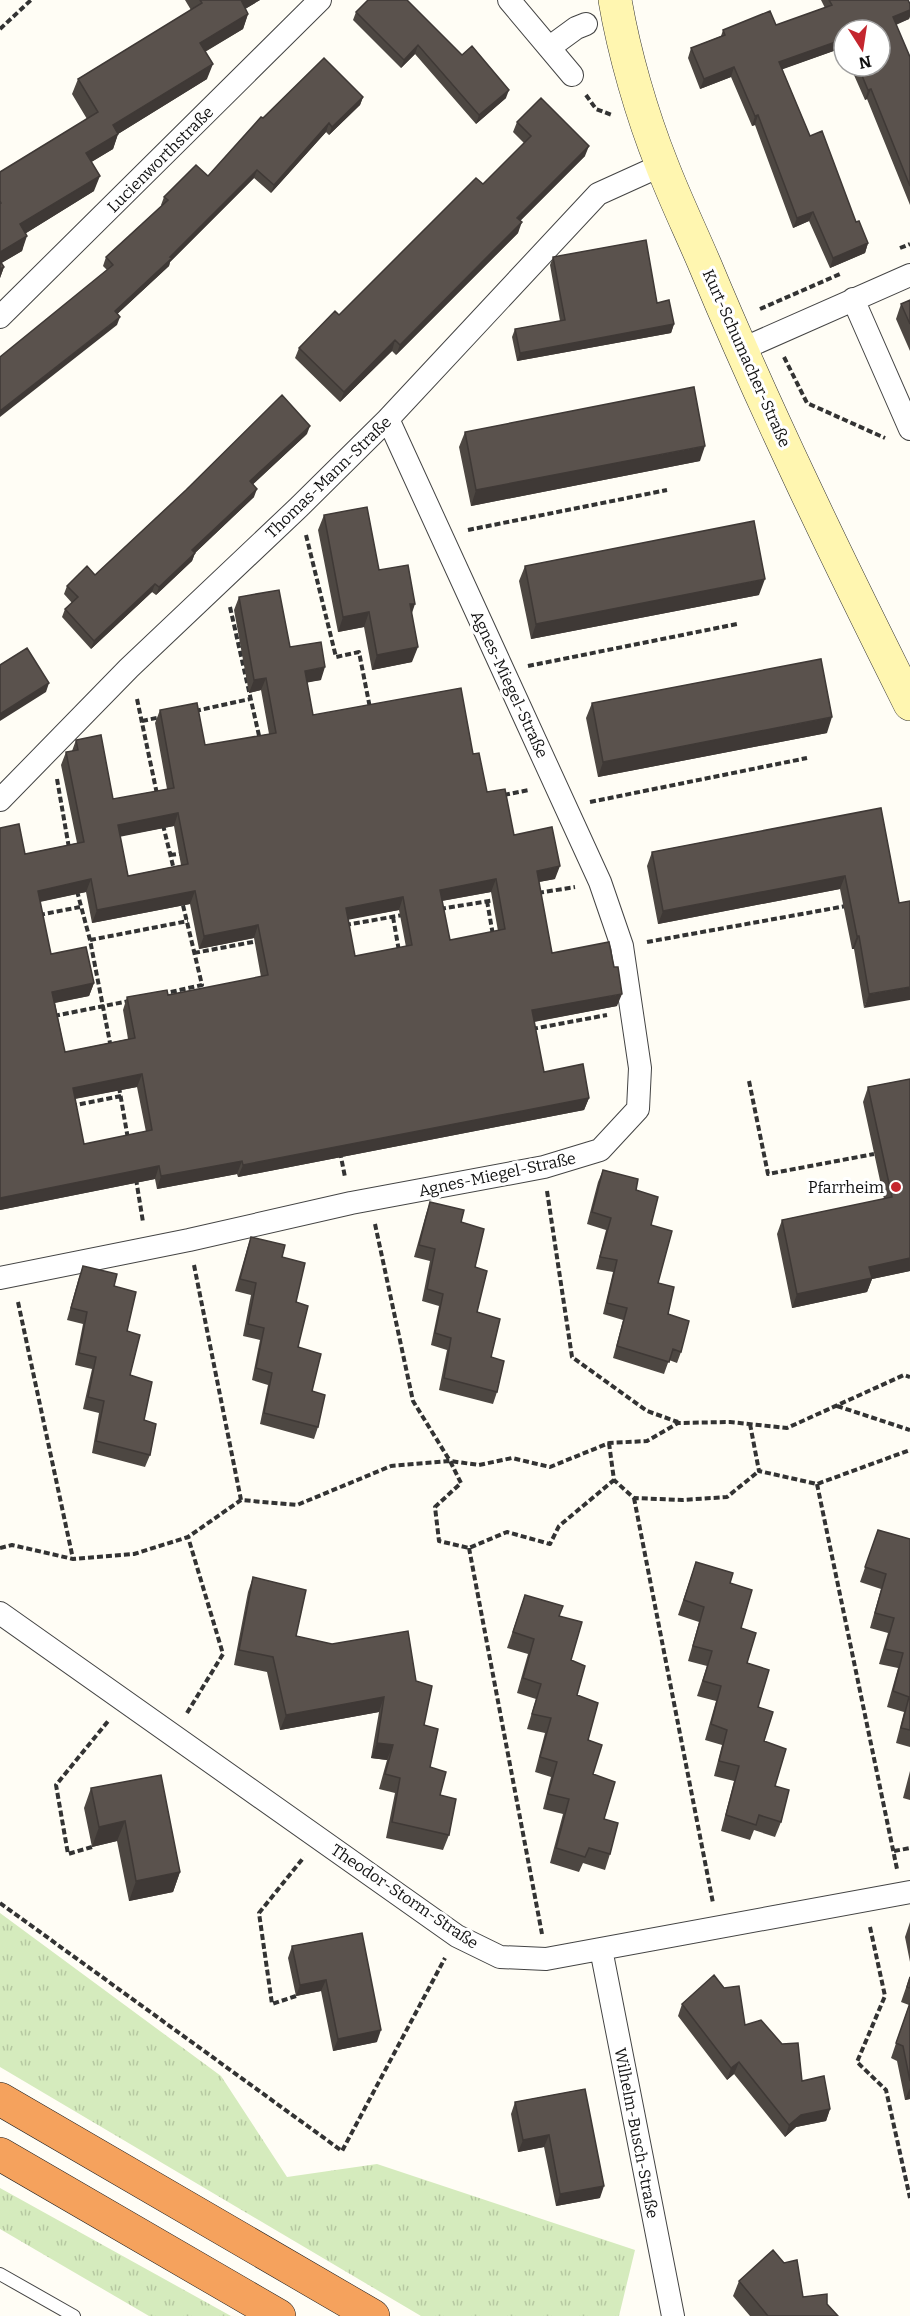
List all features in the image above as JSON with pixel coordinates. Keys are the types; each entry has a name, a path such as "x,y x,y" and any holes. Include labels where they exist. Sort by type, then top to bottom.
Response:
{"highway":[{"path":"0,2098 373,2316"},
{"path":"0,2154 279,2316"}],"main road":[{"name":"Kurt-Schumacher-Straße","path":"615,0 648,128 662,165 740,350 838,561 910,704"}],"street":[{"name":"Lucienworthstraße","path":"0,317 320,0"},
{"path":"509,0 572,75"},
{"path":"550,47 576,28 586,24"},
{"name":"Thomas-Mann-Straße","path":"0,800 129,668 388,419 598,194 662,165"},
{"path":"740,350 910,275"},
{"path":"853,299 910,429"},
{"name":"Agnes-Miegel-Straße","path":"6,1277 360,1202 544,1167 600,1150 638,1109 640,1068 622,946 600,882 388,419"},
{"name":"Theodor-Storm-Straße","path":"0,1613 457,1936 500,1957 546,1959 906,1892"},
{"name":"Wilhelm-Busch-Straße","path":"601,1949 673,2316"}],"lane":[{"path":"0,2274 74,2316"}],"path":[{"path":"0,29 31,0"},
{"path":"572,75 596,109 606,114 616,115"},
{"path":"900,248 910,244"},
{"path":"760,309 846,271"},
{"path":"799,387 807,403 890,440"},
{"path":"441,535 667,490"},
{"path":"299,507 336,657 358,652 372,718"},
{"path":"223,578 261,744"},
{"path":"504,671 737,624"},
{"path":"129,668 158,800"},
{"path":"185,712 250,699"},
{"path":"142,721 163,717"},
{"path":"51,746 69,849"},
{"path":"566,807 807,758"},
{"path":"498,796 556,784"},
{"path":"163,822 176,878"},
{"path":"170,855 192,851"},
{"path":"532,894 600,882"},
{"path":"76,884 90,940 111,1051"},
{"path":"158,995 202,985 182,899"},
{"path":"428,911 498,899"},
{"path":"487,901 495,945"},
{"path":"622,946 853,904"},
{"path":"34,916 80,907"},
{"path":"340,926 405,915"},
{"path":"393,917 401,961"},
{"path":"90,940 188,921"},
{"path":"194,953 263,940"},
{"path":"45,1018 136,1000"},
{"path":"524,1031 632,1011"},
{"path":"749,1081 768,1174 874,1154"},
{"path":"118,1085 129,1143"},
{"path":"66,1107 121,1096"},
{"path":"338,1146 360,1202 413,1401 461,1483 435,1507 439,1541 469,1548 507,1532 550,1544 559,1526 614,1480"},
{"path":"544,1167 572,1357 647,1411 678,1423 750,1424 787,1428 904,1375 910,1377"},
{"path":"135,1178 147,1248"},
{"path":"189,1240 241,1500"},
{"path":"6,1277 73,1559"},
{"path":"837,1405 910,1430"},
{"path":"0,1548 12,1545 73,1559 134,1554 188,1537 241,1500 297,1505 391,1466 450,1461 479,1465 512,1458 550,1467 609,1443 647,1441 678,1423"},
{"path":"750,1424 759,1471"},
{"path":"609,1443 614,1480 634,1498 718,1927"},
{"path":"759,1471 817,1484 910,1450"},
{"path":"634,1498 682,1500 727,1497 759,1471"},
{"path":"817,1484 894,1851 906,1892"},
{"path":"173,1735 223,1654 188,1537"},
{"path":"469,1548 546,1959"},
{"path":"92,1847 68,1854 56,1785 125,1701"},
{"path":"296,1996 272,2004 259,1914 319,1838"},
{"path":"894,1851 910,1848"},
{"path":"865,1900 885,1996 857,2062 886,2090 910,2198"},
{"path":"0,1903 342,2151 457,1936"}],"green space":[{"path":"0,1913 221,2076 287,2177 377,2164 635,2250 619,2316 421,2316 0,2067"},
{"path":"0,2188 231,2316 149,2316 0,2229"}],"building":[{"path":"200,0 241,0 248,14 200,43 213,64 113,125 118,134 86,153 100,176 20,224 27,236 0,252 0,172 98,112 78,79 202,3"},
{"path":"368,0 407,0 462,55 472,46 509,90 479,115 418,45 404,60 356,12"},
{"path":"829,0 908,0 910,4 910,10 893,17 910,57 910,186 871,89 868,90 863,78 892,78 892,18 832,18 832,43 779,62 810,136 822,131 856,222 859,221 868,243 833,258 813,212 797,218 758,115 755,116 734,67 704,79 691,48 725,35 723,30 770,11 776,25 832,5"},
{"path":"324,58 363,97 332,127 329,123 274,185 257,170 170,257 172,258 115,311 120,317 0,411 0,357 113,265 106,257 168,200 164,197 196,165 208,176 261,117 263,118"},
{"path":"541,98 589,146 517,218 522,222 400,345 395,340 344,392 299,348 335,311 339,315 476,178 483,184 531,136 517,122"},
{"path":"646,240 657,303 669,300 674,324 520,353 515,329 565,320 553,257"},
{"path":"910,300 910,324 901,304"},
{"path":"694,387 705,446 476,490 465,432"},
{"path":"282,395 310,426 250,481 257,489 192,550 195,553 159,587 155,584 94,641 65,609 78,597 67,586 87,566 95,575 186,490"},
{"path":"367,507 379,570 408,565 415,604 410,604 418,647 377,655 369,612 343,617 324,515"},
{"path":"754,521 765,579 536,624 525,566"},
{"path":"279,590 290,647 321,642 325,667 305,671 313,715 461,688 473,754 479,753 487,792 505,789 514,835 552,827 560,866 537,871 552,953 609,942 614,967 618,967 622,994 532,1010 544,1072 583,1064 589,1098 243,1165 242,1161 161,1176 159,1166 0,1198 0,828 19,824 25,854 84,842 66,752 78,750 76,740 101,735 113,799 174,788 160,710 197,703 205,745 276,733 266,678 254,680 239,597","holes":["178,813 188,864 128,876 118,825","91,879 97,910 195,891 204,936 258,925 268,975 168,995 167,990 127,997 135,1038 65,1052 52,992 94,983 86,947 51,954 38,891","496,879 505,929 450,940 440,890","403,897 412,945 355,956 346,908","142,1074 152,1130 84,1144 73,1088"]},
{"path":"27,648 49,683 0,714 0,665"},
{"path":"821,659 832,717 603,762 592,703"},
{"path":"881,808 899,903 910,901 910,987 869,994 845,876 663,911 652,852"},
{"name":"Pfarrheim","path":"910,1079 910,1258 869,1267 872,1278 797,1294 782,1220 892,1197 868,1087"},
{"path":"603,1170 638,1179 636,1190 658,1197 651,1225 672,1231 658,1283 674,1287 668,1314 689,1321 681,1352 673,1349 669,1362 617,1346 627,1308 607,1303 617,1260 600,1257 611,1218 592,1212"},
{"path":"430,1202 464,1210 461,1222 484,1229 475,1267 487,1271 477,1312 500,1319 491,1357 504,1361 497,1392 444,1378 451,1338 435,1333 443,1294 427,1289 435,1249 419,1245"},
{"path":"251,1237 285,1245 282,1257 305,1263 296,1302 308,1306 298,1347 321,1354 312,1391 325,1395 318,1427 264,1413 272,1373 256,1368 264,1328 248,1324 256,1283 240,1279"},
{"path":"83,1266 117,1274 114,1286 136,1292 127,1331 140,1335 130,1375 152,1382 144,1420 156,1424 150,1455 96,1441 104,1401 88,1397 96,1357 79,1353 87,1312 71,1308"},
{"path":"878,1530 910,1539 910,1730 901,1728 909,1697 893,1691 903,1653 885,1649 894,1618 875,1613 886,1574 865,1567"},
{"path":"696,1562 733,1573 730,1583 752,1590 741,1628 756,1633 747,1663 769,1670 758,1707 773,1712 764,1741 786,1749 775,1786 789,1790 781,1822 759,1815 756,1825 726,1815 739,1766 719,1761 727,1730 711,1724 721,1686 703,1681 712,1651 693,1646 704,1607 684,1600"},
{"path":"253,1577 306,1590 296,1636 332,1644 408,1631 416,1681 432,1686 424,1725 438,1729 430,1767 446,1772 440,1795 456,1799 449,1835 392,1822 400,1778 385,1774 393,1745 377,1743 384,1697 286,1715 273,1657 239,1650"},
{"path":"525,1595 563,1606 559,1616 582,1622 571,1660 585,1666 577,1695 598,1703 588,1740 602,1745 593,1774 615,1782 604,1819 618,1823 610,1854 589,1848 585,1857 556,1848 569,1799 548,1794 557,1762 540,1757 551,1718 532,1714 541,1684 523,1678 534,1639 513,1632"},
{"path":"161,1775 180,1872 136,1881 125,1821 99,1827 91,1788"},
{"path":"362,1933 381,2030 338,2039 326,1980 300,1985 292,1946"},
{"path":"714,1975 724,1988 739,1986 745,2025 761,2020 782,2044 798,2043 802,2081 824,2076 830,2109 801,2115 789,2125 739,2062 731,2068 682,2004"},
{"path":"910,2003 910,2081 903,2046 896,2043"},
{"path":"585,2089 604,2186 560,2194 549,2135 523,2140 515,2102"},
{"path":"773,2250 784,2263 797,2260 803,2297 827,2294 827,2304 838,2316 768,2316 739,2281"}],"place":[{"name":"Pfarrheim","path":"896,1187"}]}
